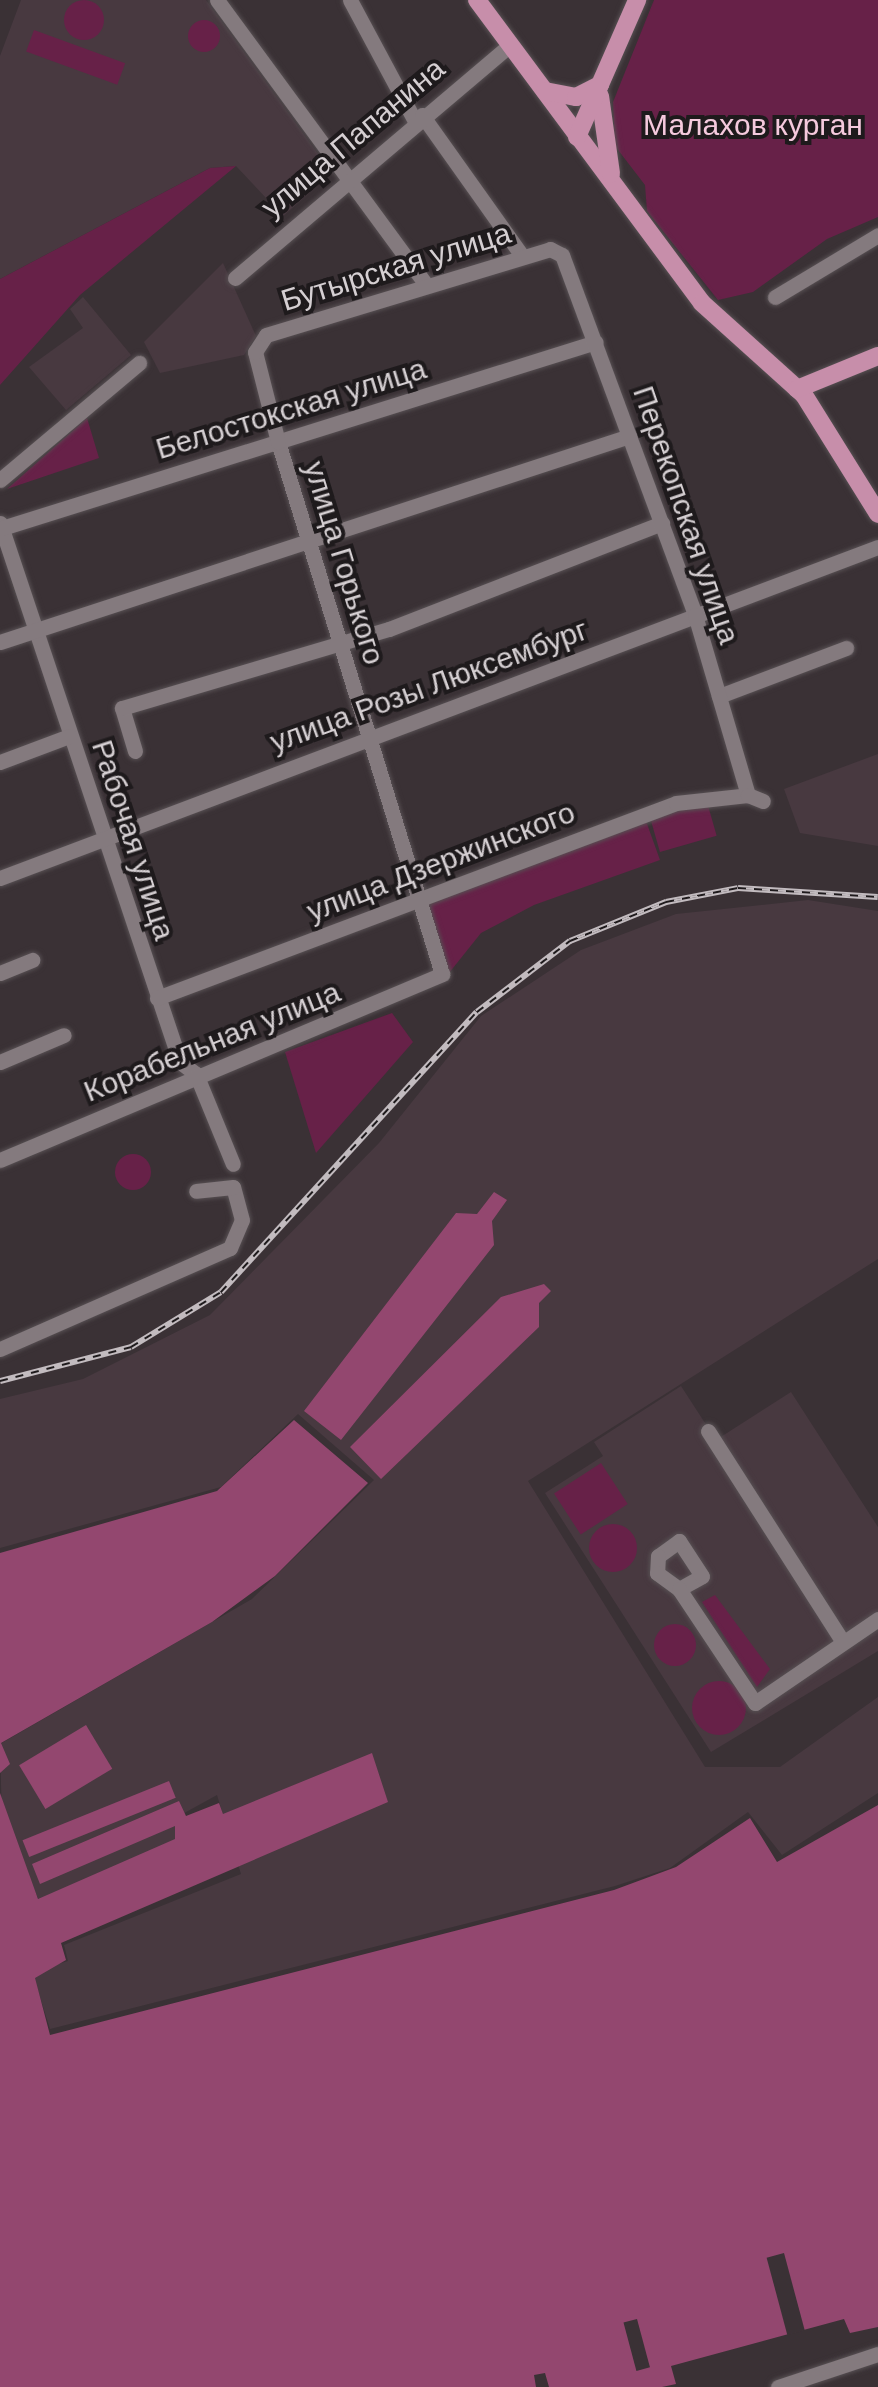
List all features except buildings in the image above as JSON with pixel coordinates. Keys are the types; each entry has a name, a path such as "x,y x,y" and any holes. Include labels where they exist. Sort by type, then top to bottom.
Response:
{"main road":[{"path":"478,0 624,204 720,324 797,389 878,514"},
{"path":"578,137 638,0"},
{"path":"544,91 576,98 600,85"},
{"path":"600,85 603,153 624,204"},
{"path":"797,389 878,356"}],"street":[{"path":"218,0 426,284"},
{"path":"350,0 418,118 523,257"},
{"name":"улица Папанина","path":"236,278 348,174 510,45"},
{"path":"775,297 878,236"},
{"name":"Бутырская улица","path":"260,339 426,284 550,249"},
{"name":"Перекопская улица","path":"550,249 565,259 596,342 696,616 755,798"},
{"name":"улица Горького","path":"260,339 255,352 278,442 442,974"},
{"name":"Белостокская улица","path":"1,525 596,342"},
{"path":"0,480 139,363"},
{"path":"0,642 629,436"},
{"path":"135,752 122,708 339,640 662,523"},
{"name":"Рабочая улица","path":"1,525 180,1062 196,1074 233,1164"},
{"name":"улица Розы Люксембург","path":"0,878 102,836 878,548"},
{"path":"719,696 846,648"},
{"path":"0,762 69,736"},
{"name":"улица Дзержинского","path":"157,998 676,803 755,798"},
{"path":"0,973 32,960"},
{"name":"Корабельная улица","path":"0,1160 196,1074 442,974"},
{"path":"0,1062 64,1035"},
{"path":"0,1349 230,1248 242,1220 231,1184 196,1191"},
{"path":"708,1432 843,1642"},
{"path":"680,1590 755,1703 878,1619"},
{"path":"778,2387 878,2354"}],"shaded area":[{"path":"21,0 206,0 332,173 283,216 236,166 210,168 0,279 0,56"},
{"path":"223,263 256,336 244,355 160,373 144,342"},
{"path":"83,297 131,355 66,410 29,367 83,328 70,309"},
{"path":"878,754 878,846 800,833 784,789"},
{"path":"808,900 878,911 878,1259 528,1481 705,1767 780,1767 878,1697 878,1793 782,1855 748,1812 670,1868 615,1886 50,2029 32,1972 68,1961 64,1945 241,1874 217,1795 177,1817 182,1839 40,1902 2,1823 0,1744 252,1599 374,1480 298,1414 221,1487 0,1548 0,1399 83,1379 210,1315 379,1143 481,1016 581,950 676,914"},
{"path":"494,1192 507,1200 492,1221 494,1245 341,1440 304,1411 456,1213 477,1214"},
{"path":"544,1284 551,1291 539,1303 539,1327 381,1479 350,1447 501,1297"},
{"path":"681,1386 716,1440 791,1392 878,1527 878,1651 711,1752 545,1493 603,1456 594,1442"},
{"path":"294,1420 368,1483 275,1576 212,1622 1,1743 10,1764 0,1773 0,1553 217,1491"},
{"path":"86,1725 112,1769 45,1809 19,1765"},
{"path":"372,1753 388,1802 61,1943 66,1960 35,1978 50,2035 614,1890 676,1867 750,1818 777,1862 878,1805 878,2327 850,2333 844,2319 671,2366 676,2384 662,2387 549,2387 545,2373 534,2375 536,2387 0,2387 0,1793 38,1899 175,1839 175,1826 40,1884 32,1864 179,1801 186,1816 219,1803 223,1814"},
{"path":"169,1781 176,1798 29,1857 23,1840"}],"green space":[{"path":"84,0 98,6 104,20 98,34 84,40 70,34 64,20 70,6"},
{"name":"Малахов курган","path":"654,0 878,0 878,217 827,239 753,292 718,300 647,211 645,185 615,146 613,102"},
{"path":"204,20 215,25 220,36 215,47 204,52 193,47 188,36 193,25"},
{"path":"34,30 125,63 117,85 26,52"},
{"path":"236,166 80,295 0,385 0,279 210,168"},
{"path":"87,418 99,458 7,489 33,466"},
{"path":"707,802 717,836 660,852 650,818"},
{"path":"646,821 660,860 534,905 481,933 449,973 423,899"},
{"path":"392,1013 413,1042 316,1153 285,1052"},
{"path":"133,1154 145,1160 151,1172 145,1184 133,1190 121,1184 115,1172 121,1160"},
{"path":"601,1463 628,1504 581,1535 554,1493"},
{"path":"613,1524 630,1531 637,1548 630,1565 613,1572 596,1565 589,1548 596,1531"},
{"path":"715,1595 770,1669 757,1687 702,1602"},
{"path":"675,1624 690,1630 696,1645 690,1660 675,1666 660,1660 654,1645 660,1630"},
{"path":"719,1681 738,1689 746,1708 738,1727 719,1735 700,1727 692,1708 700,1689"}],"pier":[{"path":"784,2253 805,2330 787,2335 767,2258"},
{"path":"637,2319 650,2367 636,2371 623,2323"}],"railway":[{"path":"0,1381 131,1347 221,1292 477,1012 570,941 666,902 738,888 878,897"}]}
